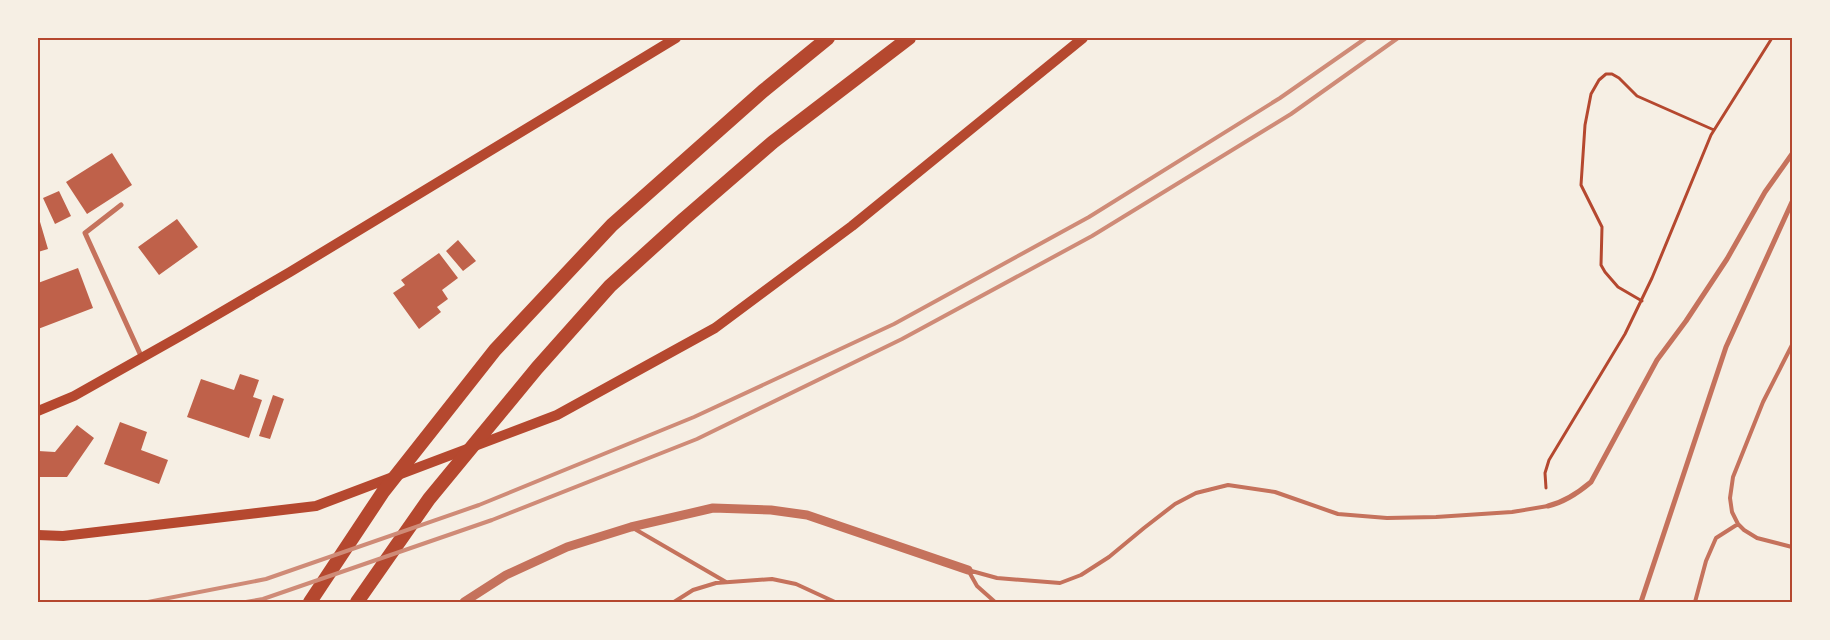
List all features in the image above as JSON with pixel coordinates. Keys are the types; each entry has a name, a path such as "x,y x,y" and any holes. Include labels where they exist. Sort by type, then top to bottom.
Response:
{"highway":[{"path":"310,602 383,492 496,350 612,225 763,91 828,38"},
{"path":"357,602 429,499 537,368 604,293 684,219 773,142 909,38"}],"main road":[{"path":"38,411 74,396 290,272 676,38"},
{"path":"38,534 63,536 316,506 557,415 715,328 852,226 1083,38"}],"street":[{"path":"1548,506 1576,494 1591,482 1657,360 1686,321 1727,259 1765,192 1792,154"},
{"path":"1641,602 1726,347 1792,202"},
{"path":"121,205 86,233 142,358"},
{"path":"464,602 514,571 567,547 631,527 713,508 771,510 807,515 968,570"}],"lane":[{"path":"1792,345 1763,402 1733,477 1731,505 1738,524 1744,530 1758,538 1792,547"},
{"path":"968,570 997,578 1060,583 1081,575 1108,557 1175,504 1196,493 1228,485 1275,492 1338,514 1387,518 1512,512 1548,506"},
{"path":"1695,602 1706,561 1716,538 1738,524"},
{"path":"631,527 726,582"},
{"path":"968,570 977,586 995,602"},
{"path":"674,602 693,590 716,583 772,579 796,584 835,602"}],"path":[{"path":"1548,506 1545,473 1549,460 1602,376 1625,334 1642,301 1714,130 1772,38"},
{"path":"1642,301 1618,287 1605,272 1602,265 1602,227 1581,185 1585,125 1591,94 1599,80 1606,74 1612,74 1619,78 1637,96 1714,130"}],"building":[{"path":"112,153 132,185 87,214 66,182"},
{"path":"59,191 71,216 55,224 43,198"},
{"path":"38,215 48,249 38,252"},
{"path":"177,219 198,247 159,275 138,247"},
{"path":"458,240 476,261 463,271 446,251"},
{"path":"439,253 458,278 442,290 448,299 437,307 441,312 419,329 393,293 405,285 401,280"},
{"path":"78,268 93,308 38,329 38,283"},
{"path":"240,374 259,380 253,397 262,400 249,438 187,417 201,379 234,390"},
{"path":"273,395 284,399 270,439 259,436"},
{"path":"120,422 147,432 141,450 168,460 159,484 104,464"},
{"path":"77,425 94,438 67,477 38,477 38,451 55,452"}],"railway":[{"path":"148,602 266,579 479,505 694,417 894,324 1089,217 1280,98 1366,38"},
{"path":"246,602 263,599 492,520 697,439 902,339 1092,236 1291,114 1398,38"}]}
